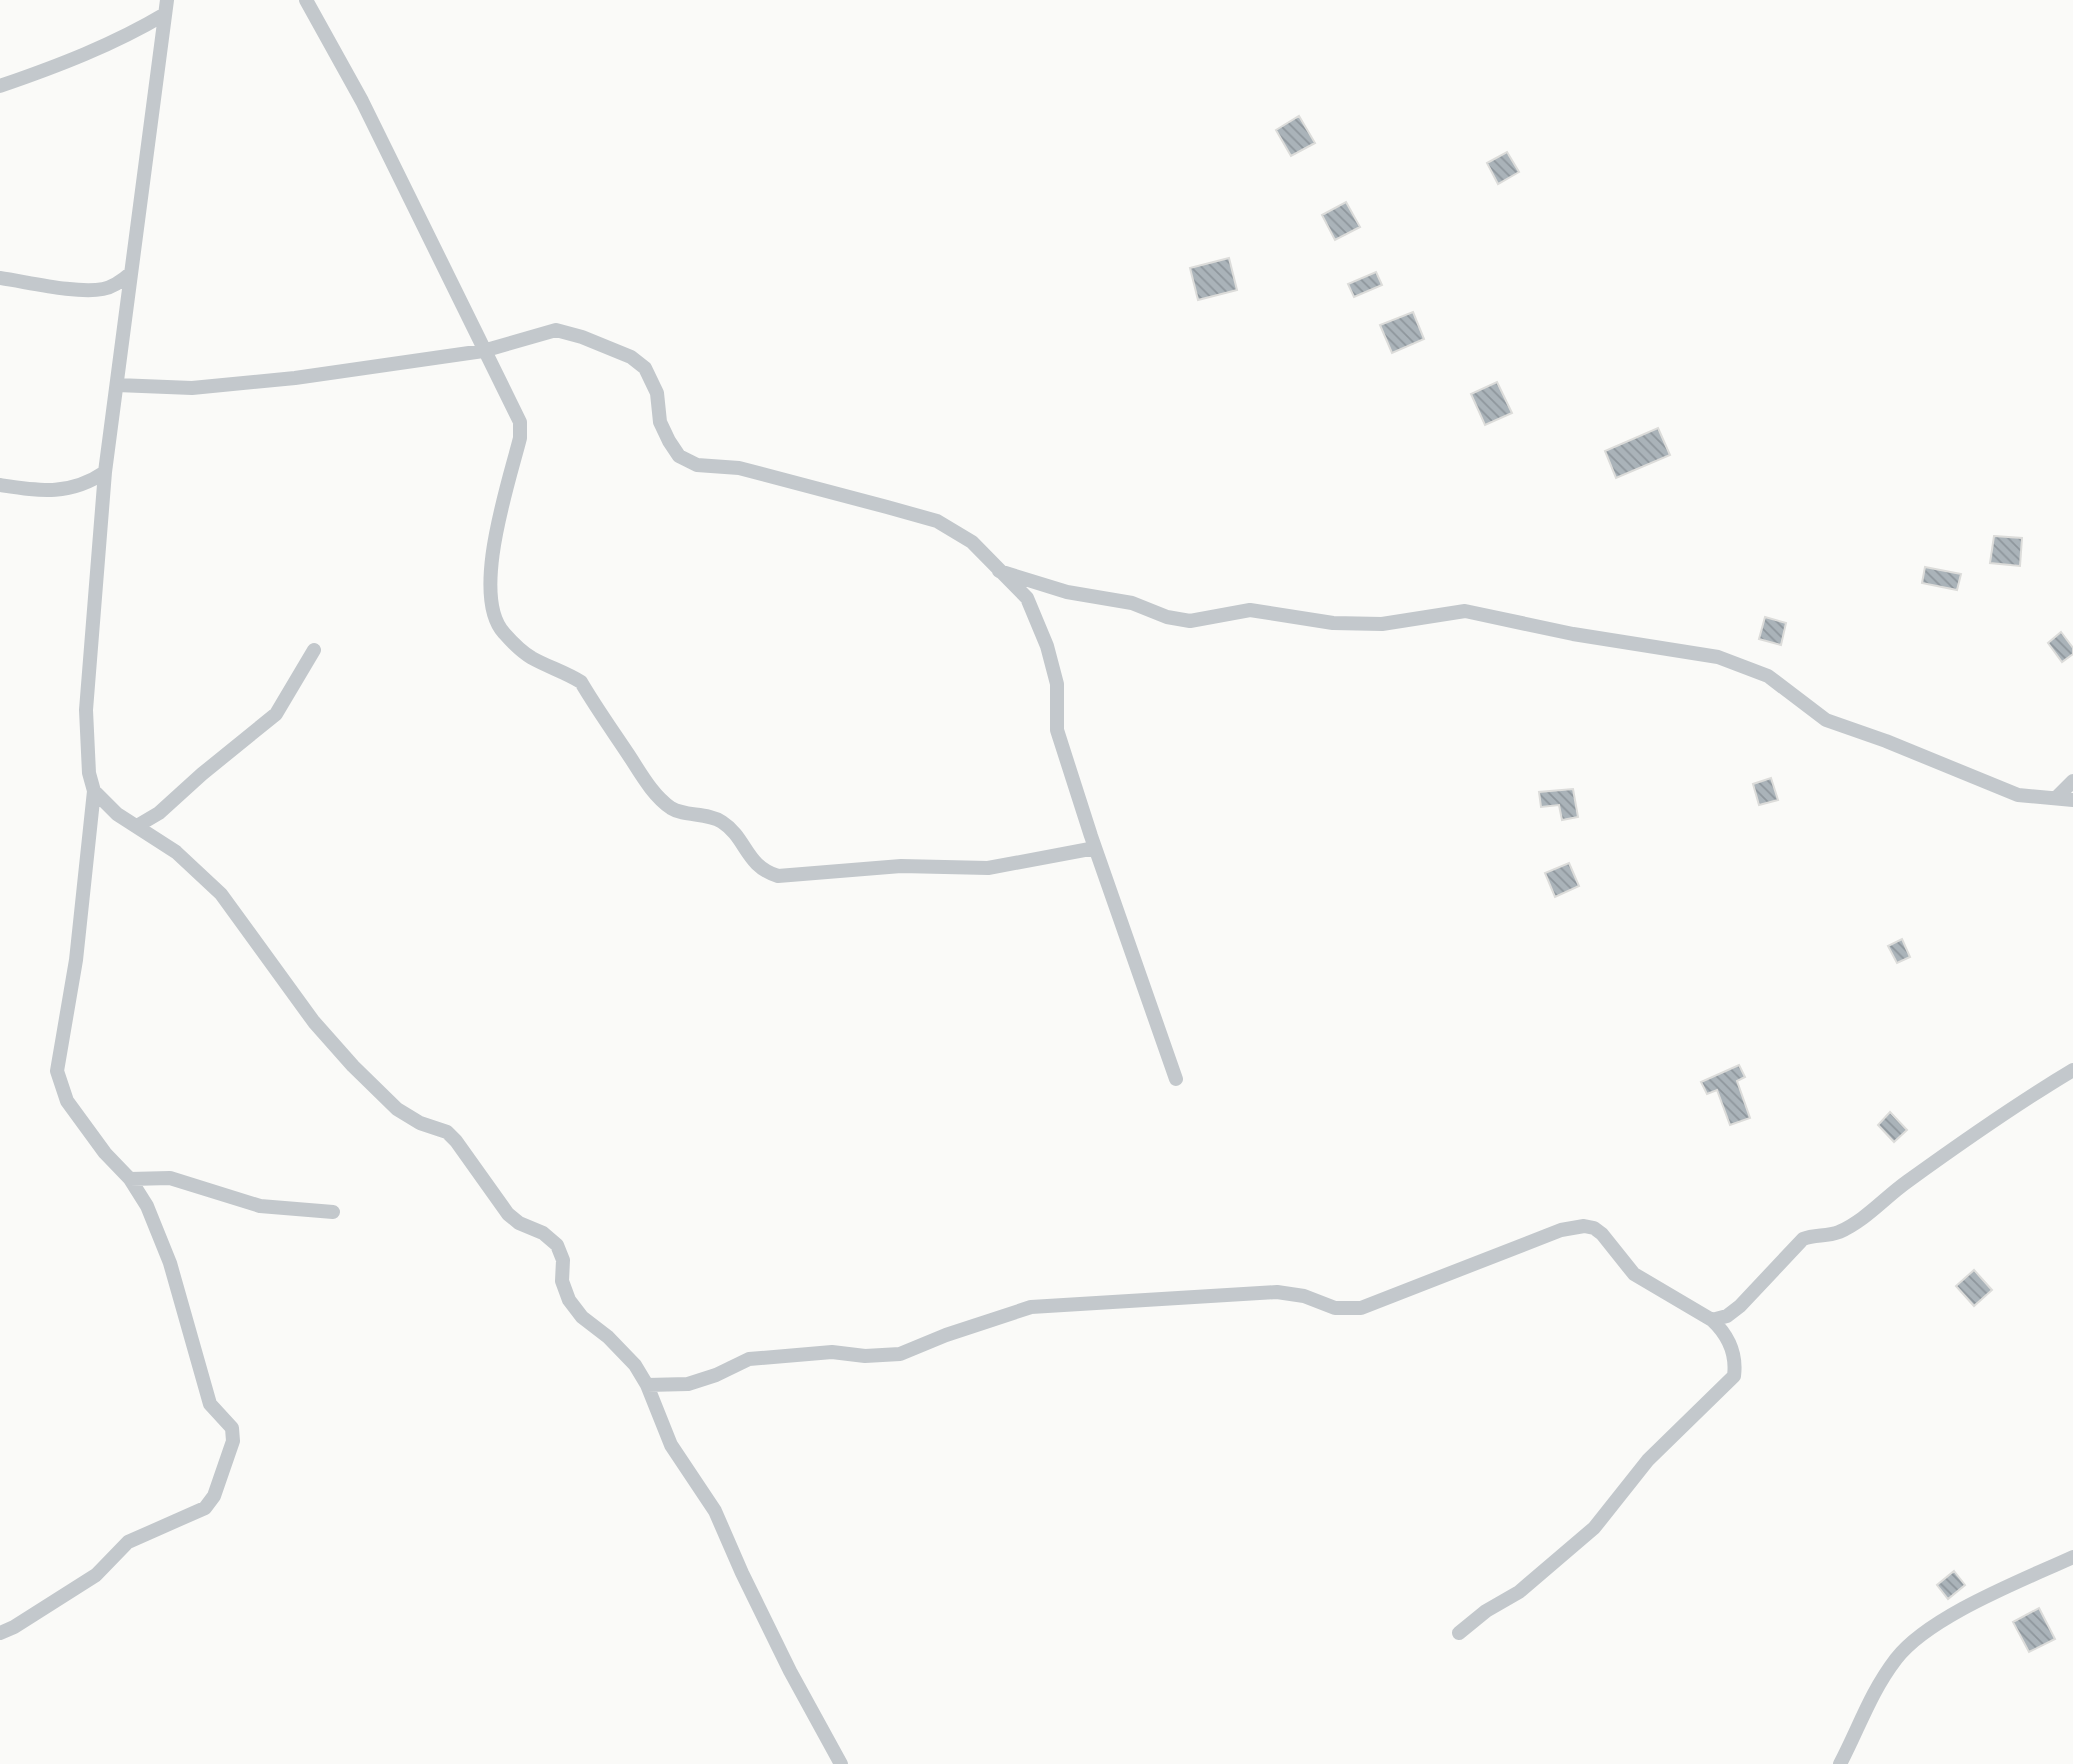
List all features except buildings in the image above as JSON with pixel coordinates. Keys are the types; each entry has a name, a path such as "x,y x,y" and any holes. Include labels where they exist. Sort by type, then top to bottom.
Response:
{"street":[{"path":"306,0 362,101 520,422 520,438 496,536 489,589 493,612 501,631 531,657 581,682 662,802 674,810 721,821 733,831 753,862 765,872 778,876 901,866 988,868 1096,848"},
{"path":"0,86 126,37 166,7"},
{"path":"0,1633 14,1627 96,1575 128,1542 205,1508 214,1496 233,1441 232,1428 211,1404 170,1263 147,1206 130,1179 104,1153 67,1101 57,1071 76,960 94,791 89,772 86,710 105,472 166,7"},
{"path":"0,278 104,289 120,283 131,273"},
{"path":"117,385 192,387 295,378 483,351 556,330 582,337 631,357 645,368 656,393 660,422 679,456 697,465 739,468 937,521 972,542 1027,598 1047,646 1057,684 1057,730 1176,1079"},
{"path":"0,485 56,491 79,487 105,472"},
{"path":"998,570 1067,592 1132,603 1167,617 1190,621 1250,610 1333,623 1382,624 1465,611 1573,634 1718,657 1768,676 1826,720 1886,741 2018,795 2073,800"},
{"path":"137,826 159,813 276,714 314,650"},
{"path":"2056,798 2073,781"},
{"path":"94,791 117,814 176,852 221,894 314,1022 360,1073 397,1109 420,1123 447,1132 508,1214 519,1223 543,1233 557,1245 564,1260 562,1281 569,1300 582,1317 608,1338 635,1366 647,1385 671,1444 715,1511 784,1658 841,1764"},
{"path":"1712,1320 1727,1316 1740,1306 1803,1239 1813,1235 1833,1234 1864,1218 1905,1183 2028,1097 2073,1070"},
{"path":"130,1179 170,1178 260,1206 333,1212"},
{"path":"647,1385 688,1384 748,1359 832,1352 865,1356 900,1354 946,1335 1031,1307 1277,1292 1304,1296 1335,1308 1362,1308 1562,1230 1594,1227 1634,1274 1712,1320 1721,1329 1730,1343 1735,1363 1734,1376 1648,1460 1594,1528 1520,1592 1486,1611 1459,1633"},
{"path":"1840,1764 1856,1727 1898,1656 1965,1607 2073,1556"}]}
